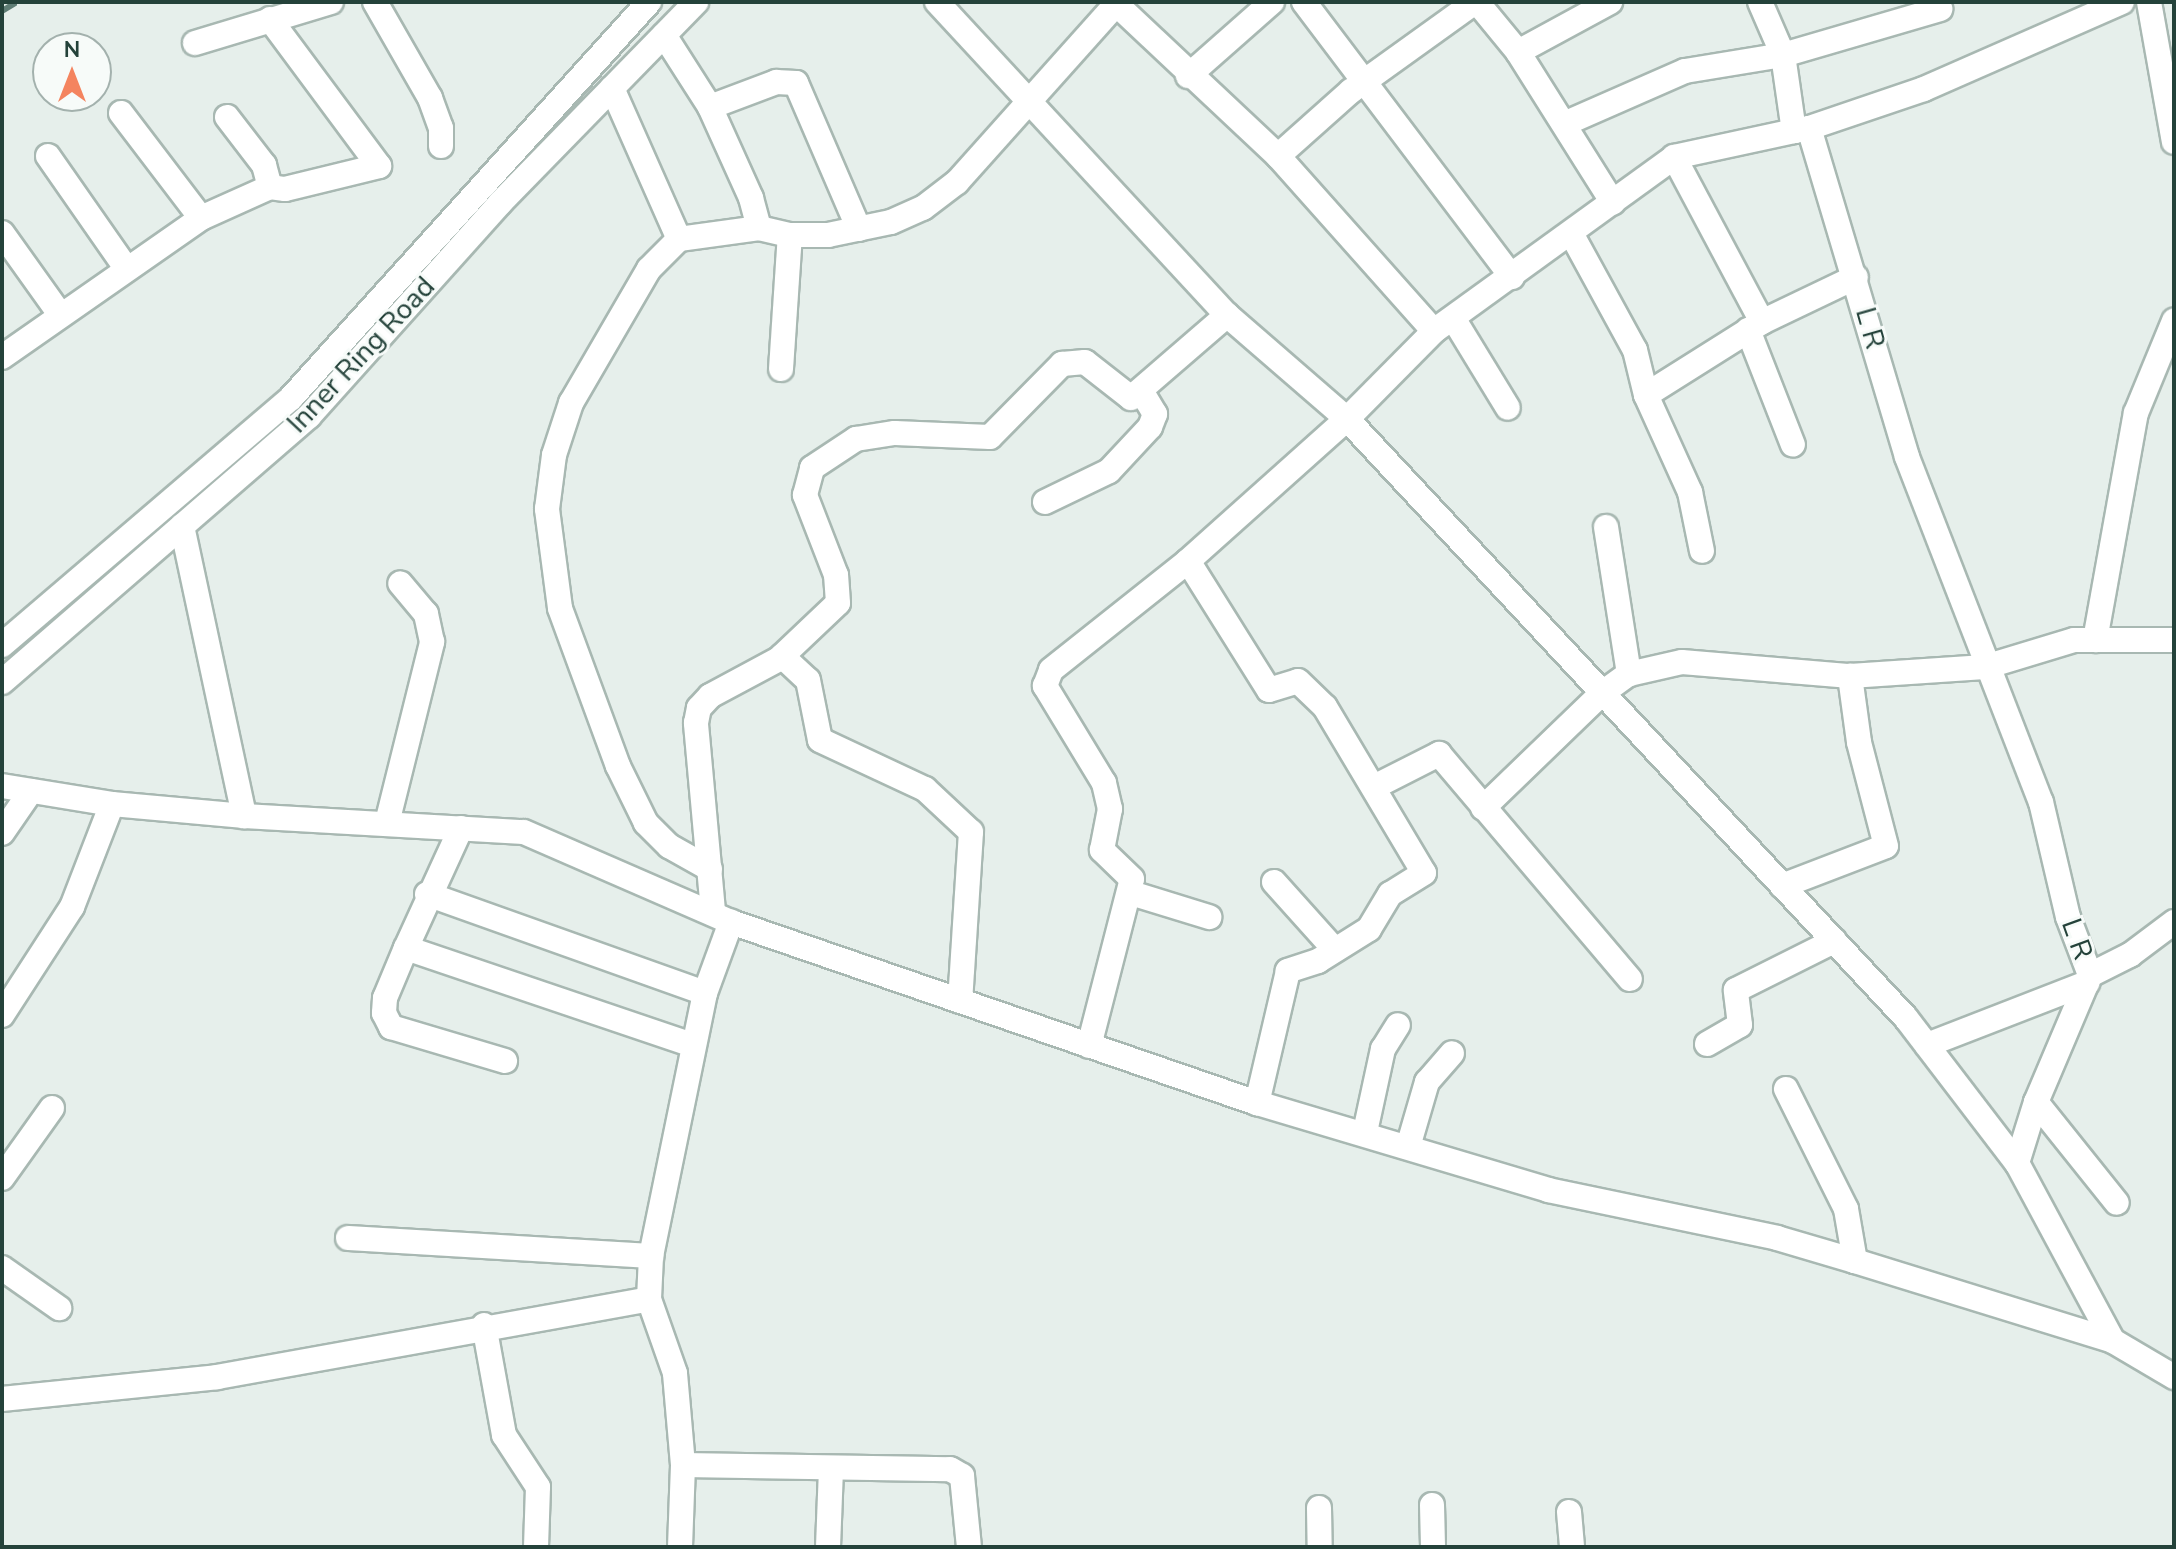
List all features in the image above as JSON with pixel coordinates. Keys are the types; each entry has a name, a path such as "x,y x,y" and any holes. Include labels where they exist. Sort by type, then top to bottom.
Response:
{"street":[{"path":"195,43 331,2"},
{"path":"375,2 430,98 441,128 441,146"},
{"name":"Inner Ring Road","path":"2,645 291,398 649,2"},
{"name":"Inner Ring Road","path":"2,682 309,416 500,203 696,2"},
{"path":"919,2 1021,96"},
{"path":"937,2 1227,315 1347,419 1834,941 1927,1045 2017,1163 2113,1341"},
{"path":"1188,76 1272,2"},
{"path":"1304,2 1366,79 1512,277"},
{"path":"1278,156 1366,79 1476,2 1518,52 1613,203"},
{"path":"1518,52 1610,2"},
{"name":"L R","path":"1760,2 1783,55 1802,130 1856,277 1907,457 1985,667 2041,802 2068,917 2088,979 2036,1102 2017,1163"},
{"path":"1089,1046 1131,893 1127,871 1107,859 1102,850 1110,809 1104,783 1060,716 1045,677 1103,624 1188,561 1347,419 1444,325 1572,235 1674,157 1802,130 1924,89 2122,2"},
{"path":"2149,2 2174,142"},
{"path":"710,869 669,846 646,823 618,766 560,608 547,509 554,455 571,403 649,269 679,239 759,228 790,235 859,229 923,208 957,182 1021,96 1115,3 1188,76 1278,156 1444,325 1508,408"},
{"path":"1564,124 1685,71 1783,55 1940,9"},
{"path":"2,357 59,313 201,218 270,187 285,189 379,166 270,19"},
{"path":"664,35 710,107 751,198 759,228"},
{"path":"710,107 776,82 796,83 859,229"},
{"path":"612,88 679,239"},
{"path":"121,113 201,218"},
{"path":"227,117 264,165 270,187"},
{"path":"48,156 126,268"},
{"path":"1674,157 1755,326 1793,445"},
{"path":"2,233 59,313"},
{"path":"781,369 790,235"},
{"path":"1572,235 1623,323 1646,395 1690,492 1702,551"},
{"path":"1646,395 1755,326 1856,277"},
{"path":"680,1547 683,1465 675,1373 649,1299 651,1256 722,916 710,869 696,723 699,708 710,696 782,656 838,603 836,575 805,495 805,481 828,453 856,439 895,433 990,437 1062,364 1085,362 1131,398 1142,392 1227,315"},
{"path":"2095,640 2136,413 2174,321"},
{"path":"1045,502 1109,471 1134,445 1155,414 1142,392"},
{"path":"182,526 244,816"},
{"path":"1606,527 1629,674"},
{"path":"1188,561 1269,690 1298,681 1325,707 1376,786 1424,873 1390,894 1369,929 1335,950 1288,971 1281,981 1257,1103"},
{"path":"387,823 432,642 426,614 400,583"},
{"path":"1483,808 1601,694 1629,674 1682,662 1850,676 1985,667 2074,640 2174,640"},
{"path":"782,656 808,680 820,740 925,789 971,832 960,1001"},
{"path":"1782,886 1886,846 1859,742 1850,676"},
{"path":"1376,786 1439,754 1630,979"},
{"path":"2,786 112,804 244,816 524,832 722,916 1257,1103 1365,1132 1548,1190 1777,1238 1855,1261 2113,1341 2174,1377"},
{"path":"2,833 31,791"},
{"path":"2,1015 72,907 112,804"},
{"path":"461,828 427,894 385,998 384,1013 391,1027 505,1061"},
{"path":"1274,882 1335,950"},
{"path":"1131,893 1209,917"},
{"path":"427,894 705,993"},
{"path":"1927,1045 2088,979 2130,955 2174,922"},
{"path":"1707,1044 1740,1025 1736,990 1834,941"},
{"path":"406,948 693,1045"},
{"path":"1365,1132 1383,1049 1398,1025"},
{"path":"1408,1147 1427,1082 1452,1053"},
{"path":"1786,1089 1846,1209 1855,1261"},
{"path":"2036,1102 2117,1203"},
{"path":"2,1178 52,1108"},
{"path":"348,1238 651,1256"},
{"path":"2,1268 59,1308"},
{"path":"2,1399 217,1377 484,1325 575,1315 649,1299"},
{"path":"484,1325 504,1435 538,1487 536,1547"},
{"path":"683,1465 813,1463 831,1469 950,1469 962,1476 969,1547"},
{"path":"828,1547 831,1469"},
{"path":"1432,1505 1433,1547"},
{"path":"1319,1508 1320,1547"},
{"path":"1569,1512 1572,1547"}],"railway":[{"path":"2,11 17,2"}]}
